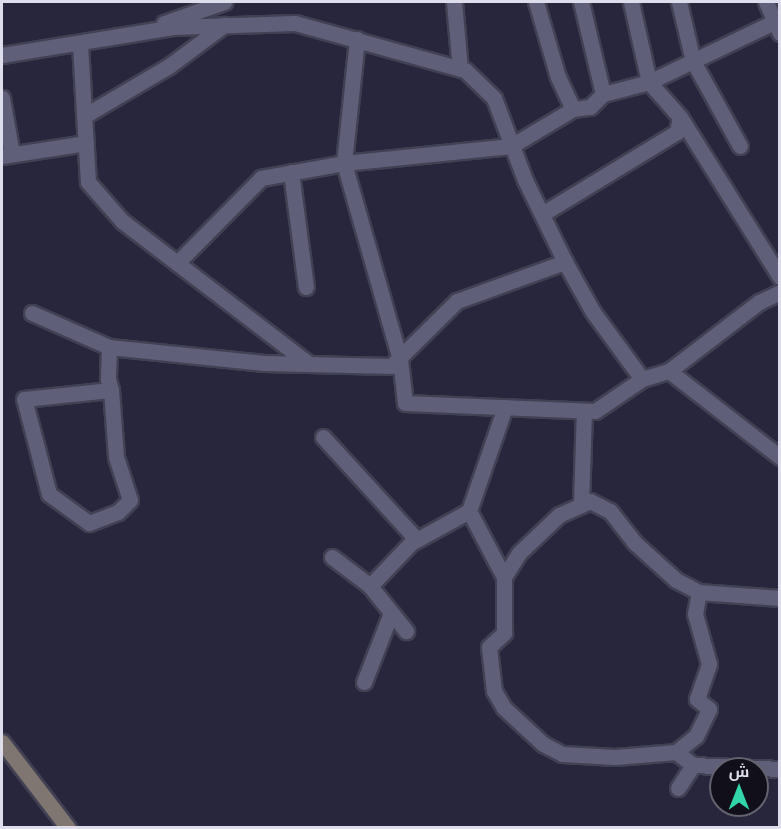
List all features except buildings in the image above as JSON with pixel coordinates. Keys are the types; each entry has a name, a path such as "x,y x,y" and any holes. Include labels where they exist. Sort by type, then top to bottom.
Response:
{"street":[{"path":"130,35 224,2"},
{"path":"454,2 460,69"},
{"path":"536,2 558,77 573,109"},
{"path":"581,2 603,94"},
{"path":"632,2 649,82 680,117 780,277"},
{"path":"679,2 693,61 740,146"},
{"path":"177,263 261,178 344,163 511,146 573,109 590,107 603,94 649,82 778,25 766,2"},
{"path":"2,55 80,44 172,27 295,22 460,69 494,98 511,146 565,262 593,312 642,379"},
{"path":"84,116 169,66 224,25"},
{"path":"357,39 344,163 400,359 405,403 595,411 642,379 669,371 759,302 780,291"},
{"path":"80,44 88,182 122,221 309,364"},
{"path":"2,98 7,155 86,143"},
{"path":"542,214 677,132 680,117"},
{"path":"291,172 306,287"},
{"path":"32,313 109,347 309,364 391,366 457,300 565,262"},
{"path":"109,347 116,456 130,500 118,512 89,523 49,494 24,399 111,390"},
{"path":"669,371 780,457"},
{"path":"370,586 417,540 469,511 505,407"},
{"path":"581,505 584,411"},
{"path":"323,437 417,540"},
{"path":"504,577 527,545 559,515 590,501 610,511 634,543 676,579 699,592 780,598"},
{"path":"469,511 504,577 504,633 489,647 494,691 504,708 543,744 562,754 615,757 676,752 696,736 709,709 697,699 709,664 695,614 699,592"},
{"path":"332,556 370,586 406,631"},
{"path":"364,682 391,613"},
{"path":"2,742 68,828"},
{"path":"676,752 693,765 780,769"},
{"path":"678,788 693,765"}]}
